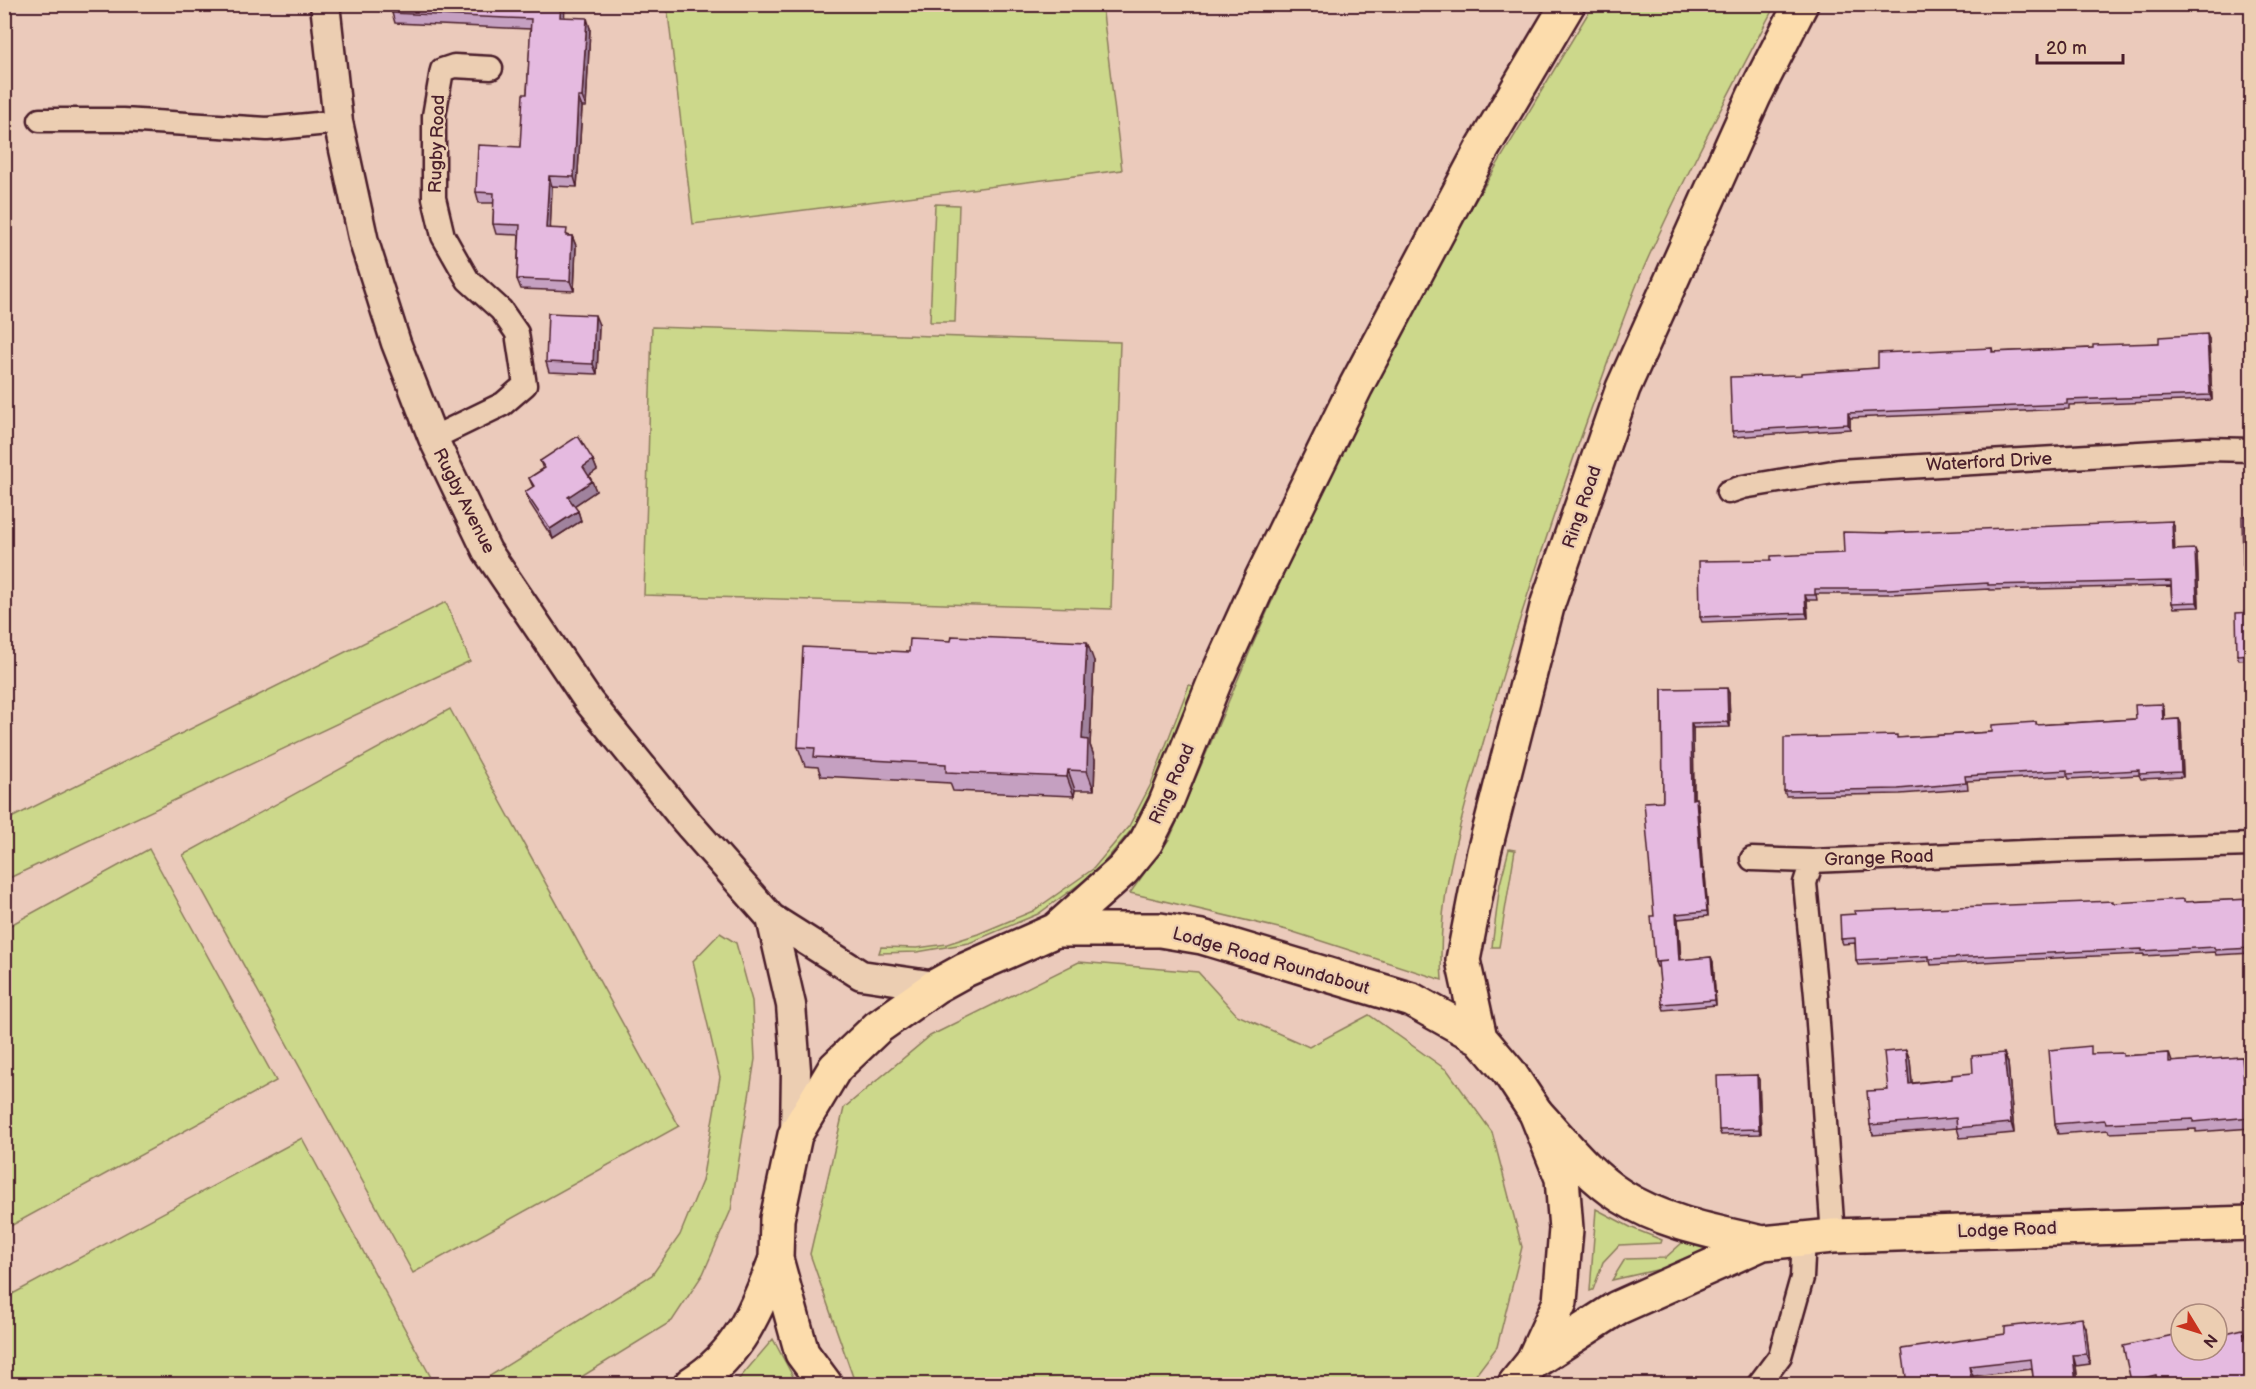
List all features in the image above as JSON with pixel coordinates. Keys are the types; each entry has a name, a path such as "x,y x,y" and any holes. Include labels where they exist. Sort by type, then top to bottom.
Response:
{"main road":[{"name":"Ring Road","path":"1056,930 1123,870 1146,842 1165,805 1214,683 1258,586 1356,386 1481,151 1568,4"},
{"name":"Ring Road","path":"1480,1038 1463,960 1484,852 1548,603 1627,377 1754,96 1801,4"},
{"name":"Lodge Road Roundabout","path":"825,1384 802,1353 776,1259 777,1220 795,1135 835,1068 878,1027 936,986 965,970 1056,930 1160,930 1202,937 1412,1000 1480,1038 1509,1072 1536,1113 1562,1178 1566,1228 1560,1302 1524,1374"},
{"name":"Lodge Road","path":"1536,1113 1591,1171 1620,1196 1685,1224 1763,1243"},
{"name":"Lodge Road","path":"1524,1374 1617,1308 1763,1243 1819,1237 2252,1223"},
{"path":"691,1384 716,1366 742,1336 759,1304 776,1259"}],"street":[{"name":"Rugby Avenue","path":"325,4 338,122 364,242 396,343 433,438 487,551 589,702 685,820 771,918 861,975 936,986"},
{"name":"Rugby Road","path":"433,438 502,404 525,386 517,333 501,310 468,280 443,236 434,198 434,116 442,70 454,66 491,68"},
{"path":"40,120 123,120 267,129 338,122"},
{"name":"Waterford Drive","path":"1728,492 1743,487 1839,471 2206,449 2252,450"},
{"name":"Grange Road","path":"1759,1384 1780,1356 1802,1278 1819,1237 1816,995 1805,883 1812,861 2252,845"},
{"path":"1752,859 1812,861"},
{"name":"Rugby Avenue","path":"771,918 791,1005 796,1070 795,1135"}],"green space":[{"path":"667,5 1102,5 1122,170 693,224"},
{"path":"1593,5 1775,5 1694,161 1641,273 1554,516 1503,675 1455,846 1443,912 1442,980 1287,930 1130,893 1170,838 1306,524 1364,406 1462,223"},
{"path":"935,204 959,205 955,322 930,322"},
{"path":"652,327 1120,342 1111,609 644,595"},
{"path":"446,602 470,661 5,880 5,821"},
{"path":"1189,685 1194,686 1154,785 1133,828 1096,872 1038,914 969,943 917,952 879,953 881,947 917,948 947,944 978,934 1033,911 1093,869 1129,826 1151,784"},
{"path":"450,709 679,1126 413,1273 183,855"},
{"path":"149,849 276,1081 5,1229 5,928"},
{"path":"1509,849 1515,850 1499,947 1492,947 1500,884"},
{"path":"720,933 736,943 752,1001 755,1059 731,1210 703,1274 672,1321 570,1384 477,1384 652,1275 680,1235 702,1181 720,1077 693,961"},
{"path":"1079,962 1198,972 1237,1015 1309,1047 1369,1015 1448,1071 1492,1132 1522,1247 1497,1347 1469,1384 860,1384 853,1377 810,1254 844,1108 930,1036"},
{"path":"302,1138 434,1383 5,1384 5,1298"},
{"path":"1596,1209 1632,1228 1662,1240 1661,1243 1619,1245 1603,1262 1593,1290 1590,1291"},
{"path":"1682,1243 1733,1246 1674,1266 1612,1280 1625,1259 1665,1258"},
{"path":"773,1339 797,1384 733,1384 739,1379"}],"building":[{"path":"392,4 561,4 560,17 587,18 582,97 578,97 574,177 549,176 546,228 567,229 566,236 572,236 570,281 517,279 520,225 493,224 494,193 476,192 478,145 520,147 523,94 527,94 531,19 392,13"},
{"path":"2249,311 2252,311 2252,365 2251,365"},
{"path":"548,313 595,315 593,364 546,362"},
{"path":"2207,334 2210,395 2067,400 2067,404 1848,413 1848,424 1732,431 1730,377 1801,375 1801,373 1878,368 1878,353 1992,348 1992,352 2093,348 2093,345 2159,343 2159,337"},
{"path":"578,436 593,460 583,467 592,481 568,497 578,511 550,529 525,492 534,486 529,478 545,468 540,461"},
{"path":"2252,515 2252,565 2243,565 2242,516"},
{"path":"2172,521 2173,550 2195,549 2197,602 2172,603 2171,581 1988,585 1988,583 1889,589 1815,589 1815,595 1805,595 1806,613 1700,617 1699,561 1771,560 1771,556 1844,553 1843,532 1886,533"},
{"path":"2252,612 2252,654 2237,655 2236,613"},
{"path":"952,636 1087,642 1082,739 1088,740 1087,771 1068,770 1067,777 946,772 946,764 814,757 815,748 798,747 803,647 909,652 910,639 951,641"},
{"path":"1727,688 1728,722 1691,723 1692,799 1696,798 1701,869 1703,869 1707,911 1676,914 1679,960 1711,957 1715,1000 1662,1004 1658,962 1668,961 1655,962 1651,916 1654,916 1644,802 1663,801 1662,689"},
{"path":"2162,704 2163,720 2179,719 2181,772 2139,774 2139,770 2067,774 2067,770 1965,776 1966,783 1898,789 1784,791 1784,738 1897,735 1897,738 1992,732 1992,725 2036,722 2036,725 2136,719 2135,705"},
{"path":"2248,724 2252,724 2252,777 2250,777"},
{"path":"2184,899 2184,902 2252,899 2252,948 2215,950 2214,947 2142,951 2142,949 1929,959 1929,956 1856,960 1855,938 1841,939 1840,915 1855,914 1854,911"},
{"path":"2091,1046 2091,1054 2123,1053 2123,1056 2169,1053 2169,1062 2242,1057 2244,1082 2252,1082 2252,1117 2193,1122 2193,1119 2106,1123 2105,1120 2055,1124 2049,1050"},
{"path":"1906,1050 1909,1084 1952,1079 1952,1075 1973,1073 1972,1056 2004,1053 2011,1123 1957,1128 1956,1118 1870,1125 1867,1091 1888,1090 1884,1052"},
{"path":"1757,1075 1759,1129 1719,1130 1717,1076"},
{"path":"2082,1318 2086,1354 2073,1355 2076,1384 2034,1384 2031,1359 1969,1366 1972,1384 1907,1384 1902,1349 2005,1334 2005,1327"},
{"path":"2243,1329 2249,1351 2252,1350 2252,1384 2205,1384 2204,1379 2176,1384 2158,1384 2156,1375 2131,1381 2123,1346 2169,1336 2169,1362 2229,1362 2229,1332"}]}
